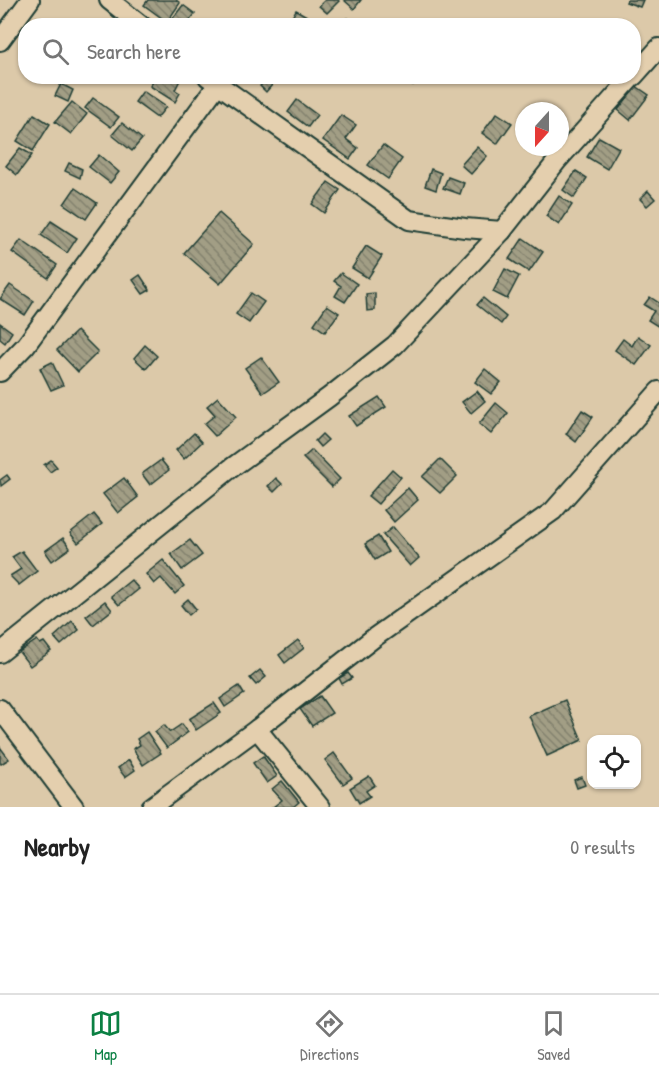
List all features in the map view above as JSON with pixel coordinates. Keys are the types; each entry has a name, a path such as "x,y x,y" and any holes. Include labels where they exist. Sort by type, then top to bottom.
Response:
{"street":[{"path":"0,41 30,0"},
{"path":"109,0 132,18"},
{"path":"641,67 659,48"},
{"path":"0,372 26,345 210,84"},
{"path":"219,84 409,220 502,231"},
{"path":"0,653 230,469 329,397 395,345 502,231 557,161 626,84"},
{"path":"152,807 375,637 553,511 659,391"},
{"path":"0,709 74,807"},
{"path":"257,729 320,807"}],"building":[{"path":"148,0 176,0 180,3 170,18 162,18 144,5"},
{"path":"325,0 339,1 327,13 319,6"},
{"path":"344,0 361,0 354,9"},
{"path":"627,0 643,0 640,7 626,2"},
{"path":"183,5 195,14 192,18 173,18"},
{"path":"296,10 307,16 306,18 292,18"},
{"path":"61,84 73,90 68,102 55,96"},
{"path":"151,84 178,84 175,90 180,93 175,102 150,86"},
{"path":"262,84 272,85 266,92 260,86"},
{"path":"636,86 649,95 630,120 618,110"},
{"path":"143,91 166,107 157,118 135,102"},
{"path":"93,98 119,117 111,127 85,108"},
{"path":"297,100 317,115 308,127 288,112"},
{"path":"72,102 87,114 71,134 55,122"},
{"path":"497,113 512,123 497,144 482,133"},
{"path":"34,114 50,124 33,151 17,141"},
{"path":"341,115 356,125 346,139 358,148 350,159 323,140"},
{"path":"122,123 142,139 132,151 112,135"},
{"path":"599,137 619,148 607,169 587,157"},
{"path":"383,145 402,159 388,179 368,165"},
{"path":"477,147 487,156 471,174 461,165"},
{"path":"20,148 32,155 17,175 6,166"},
{"path":"99,155 119,172 110,183 89,167"},
{"path":"69,163 82,169 80,178 65,171"},
{"path":"431,169 441,173 436,190 425,186"},
{"path":"576,171 587,178 574,198 563,190"},
{"path":"448,177 464,183 460,194 443,188"},
{"path":"328,182 340,190 324,213 312,204"},
{"path":"75,188 97,203 86,219 64,204"},
{"path":"648,191 655,199 647,206 640,199"},
{"path":"559,196 572,205 559,225 546,216"},
{"path":"219,213 254,244 220,284 184,253"},
{"path":"51,221 77,238 67,253 41,235"},
{"path":"523,238 543,252 529,272 509,259"},
{"path":"21,240 57,265 48,278 12,252"},
{"path":"366,246 382,256 368,278 352,268"},
{"path":"505,269 519,276 507,299 493,292"},
{"path":"341,273 357,284 345,302 335,296 341,286 334,281"},
{"path":"140,275 150,290 143,294 133,280"},
{"path":"10,285 34,301 25,315 0,299"},
{"path":"251,293 264,302 249,323 236,314"},
{"path":"375,293 375,310 367,311 366,294"},
{"path":"650,297 659,303 659,327 648,320 654,311 644,305"},
{"path":"483,298 506,317 501,324 477,305"},
{"path":"327,305 339,313 325,332 314,324"},
{"path":"0,323 12,332 5,343 0,339"},
{"path":"77,331 98,352 78,372 57,350"},
{"path":"638,336 651,345 636,365 615,350 623,339 632,346"},
{"path":"145,345 157,356 146,369 134,358"},
{"path":"261,357 279,382 263,393 245,368"},
{"path":"52,362 63,385 51,390 40,368"},
{"path":"485,369 501,382 491,394 475,382"},
{"path":"477,391 485,401 471,413 462,402"},
{"path":"218,397 236,417 215,436 204,424 215,415 207,406"},
{"path":"379,397 386,407 356,426 349,416"},
{"path":"496,403 508,413 491,434 479,424"},
{"path":"582,410 593,417 576,442 566,434"},
{"path":"194,433 202,442 184,459 176,450"},
{"path":"322,434 328,440 320,447 315,441"},
{"path":"312,450 340,479 332,487 303,458"},
{"path":"440,459 457,476 440,493 422,477"},
{"path":"51,460 57,467 50,472 44,465"},
{"path":"161,460 169,470 150,485 142,474"},
{"path":"392,469 401,477 378,504 368,496"},
{"path":"7,475 10,479 1,486 0,480"},
{"path":"124,478 138,497 118,513 103,494"},
{"path":"276,478 282,484 274,492 268,486"},
{"path":"408,488 418,500 394,522 384,510"},
{"path":"94,514 102,524 78,543 70,533"},
{"path":"393,527 419,558 410,566 383,535"},
{"path":"378,536 388,552 375,560 365,544"},
{"path":"63,538 70,548 52,561 45,551"},
{"path":"190,540 202,555 182,570 171,554"},
{"path":"22,551 37,571 19,585 10,576 21,569 12,557"},
{"path":"163,560 184,586 175,594 161,578 154,584 146,574"},
{"path":"131,580 139,589 119,605 111,596"},
{"path":"188,599 196,609 189,615 181,605"},
{"path":"105,601 112,610 93,625 86,616"},
{"path":"72,621 79,630 61,645 54,637"},
{"path":"37,640 40,644 44,642 51,651 30,666 19,652"},
{"path":"298,640 304,648 285,663 279,655"},
{"path":"260,670 266,677 256,685 250,678"},
{"path":"348,673 352,678 342,684 339,678"},
{"path":"239,686 244,694 225,707 220,699"},
{"path":"320,696 332,713 312,726 300,709"},
{"path":"565,700 582,740 547,756 529,716"},
{"path":"214,703 221,713 196,730 189,719"},
{"path":"182,724 188,732 167,748 155,732 164,725 170,732"},
{"path":"147,732 161,753 143,765 133,749 140,745 137,739"},
{"path":"0,747 9,759 1,764 0,763"},
{"path":"334,753 352,778 343,784 325,760"},
{"path":"263,756 277,776 267,783 253,763"},
{"path":"129,760 135,770 125,777 118,768"},
{"path":"369,776 375,785 366,791 370,796 359,803 350,788"},
{"path":"582,777 585,785 577,788 574,780"},
{"path":"282,781 299,802 293,807 273,807 282,800 272,789"}]}
